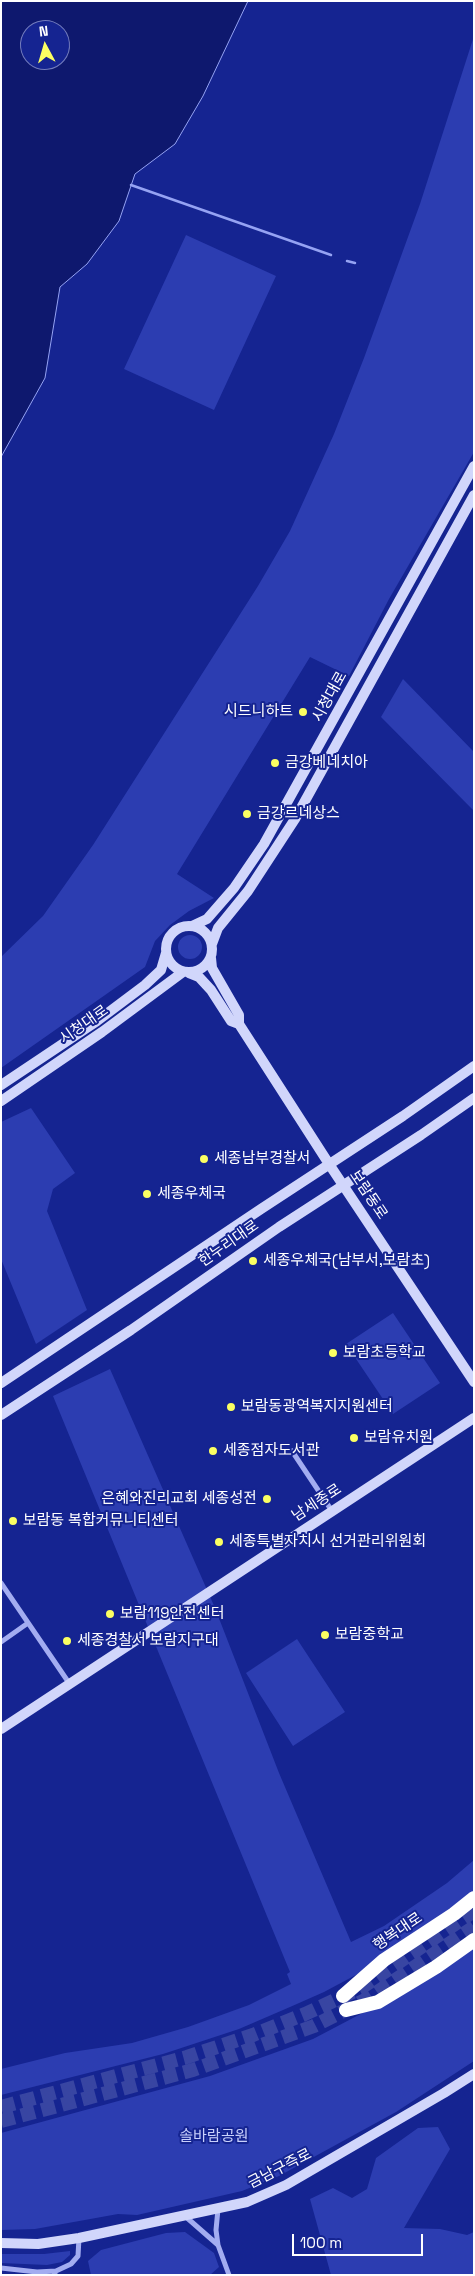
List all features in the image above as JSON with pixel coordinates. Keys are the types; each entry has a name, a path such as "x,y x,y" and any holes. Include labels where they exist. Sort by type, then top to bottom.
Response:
{"highway":[{"name":"행복대로","path":"474,1898 454,1914 384,1960 344,2003 378,2002 474,1940"}],"street":[{"name":"시청대로","path":"192,926 207,919 234,888 264,844 474,466"},
{"name":"시청대로","path":"212,944 218,928 248,891 295,819 474,495"},
{"path":"185,926 192,926 205,932 212,944 212,968 239,1015 239,1024 231,1021 211,990 200,977 172,965 166,953 166,946 172,933 185,926"},
{"name":"시청대로","path":"1,1085 96,1021 145,985 162,970 166,953"},
{"path":"186,972 203,969 212,958"},
{"name":"시청대로","path":"1,1101 186,972"},
{"name":"보람동로","path":"239,1024 329,1164 474,1382"},
{"name":"한누리대로","path":"1,1384 403,1116 474,1066"},
{"name":"한누리대로","path":"1,1415 474,1098"},
{"name":"남세종로","path":"1,1729 474,1418"},
{"path":"292,1451 332,1511"},
{"path":"1,1583 69,1683"},
{"path":"1,1642 28,1623"},
{"name":"금남구즉로","path":"1,2244 38,2244 79,2238 186,2217 247,2202 286,2185 474,2074"},
{"path":"218,2209 216,2230 218,2245 229,2275"},
{"path":"186,2217 218,2245"},
{"path":"1,2268 55,2273 71,2264 78,2256 79,2238"}],"green space":[{"path":"474,36 474,452 389,599 349,676 310,657 177,874 214,898 189,911 170,925 155,941 145,967 1,1068 1,957 43,916 93,845 258,586 290,531 334,434 364,358 420,204"},
{"path":"186,235 276,276 214,410 124,369"},
{"path":"403,679 474,752 474,811 381,717"},
{"path":"190,935 195,936 201,942 201,952 195,958 190,959 185,958 179,952 178,947 179,942 185,936"},
{"path":"31,1108 75,1173 53,1189 47,1211 87,1310 36,1344 1,1259 1,1122"},
{"path":"393,1313 440,1383 393,1414 346,1344"},
{"path":"110,1369 215,1608 279,1773 351,1942 384,1926 447,1883 474,1860 474,1893 367,1969 324,1992 239,2029 163,2054 1,2095 1,2069 65,2053 132,2043 188,2027 249,2005 291,1984 287,1974 290,1972 53,1396"},
{"path":"297,1639 345,1712 293,1746 246,1673"},
{"name":"솔바람공원","path":"474,1946 474,2061 396,2112 279,2176 242,2191 137,2215 118,2214 35,2229 1,2230 1,2133 210,2076 313,2039 372,2008"},
{"path":"438,2127 450,2149 404,2228 440,2229 467,2235 474,2232 474,2275 331,2275 310,2199 333,2188 352,2198 367,2189 376,2158 418,2128"},
{"path":"185,2232 214,2253 219,2267 210,2275 91,2275 88,2261 101,2250 166,2233"},
{"path":"70,2251 70,2255 62,2262 47,2265 1,2263 1,2254 44,2254"}],"shaded area":[{"path":"1,1 248,1 203,96 175,144 135,174 119,221 87,264 60,287 45,378 1,457"}],"waterway":[{"path":"131,185 331,255"},
{"path":"347,261 355,263"}],"tunnel":[{"path":"1,2107 187,2057 253,2035 305,2014 361,1988 474,1911"},
{"path":"1,2121 193,2070 314,2026 367,1999 474,1927"}],"place":[{"name":"시드니하트","path":"303,712"},
{"name":"금강베네치아","path":"275,763"},
{"name":"금강르네상스","path":"247,814"},
{"name":"세종남부경찰서","path":"204,1159"},
{"name":"세종우체국","path":"147,1194"},
{"name":"세종우체국(남부서,보람초)","path":"253,1261"},
{"name":"보람초등학교","path":"333,1353"},
{"name":"보람동광역복지지원센터","path":"231,1407"},
{"name":"보람유치원","path":"354,1438"},
{"name":"세종점자도서관","path":"213,1451"},
{"name":"은혜와진리교회 세종성전","path":"267,1499"},
{"name":"보람동 복합커뮤니티센터","path":"13,1521"},
{"name":"세종특별자치시 선거관리위원회","path":"219,1542"},
{"name":"보람119안전센터","path":"110,1614"},
{"name":"보람중학교","path":"325,1635"},
{"name":"세종경찰서 보람지구대","path":"67,1641"}]}
